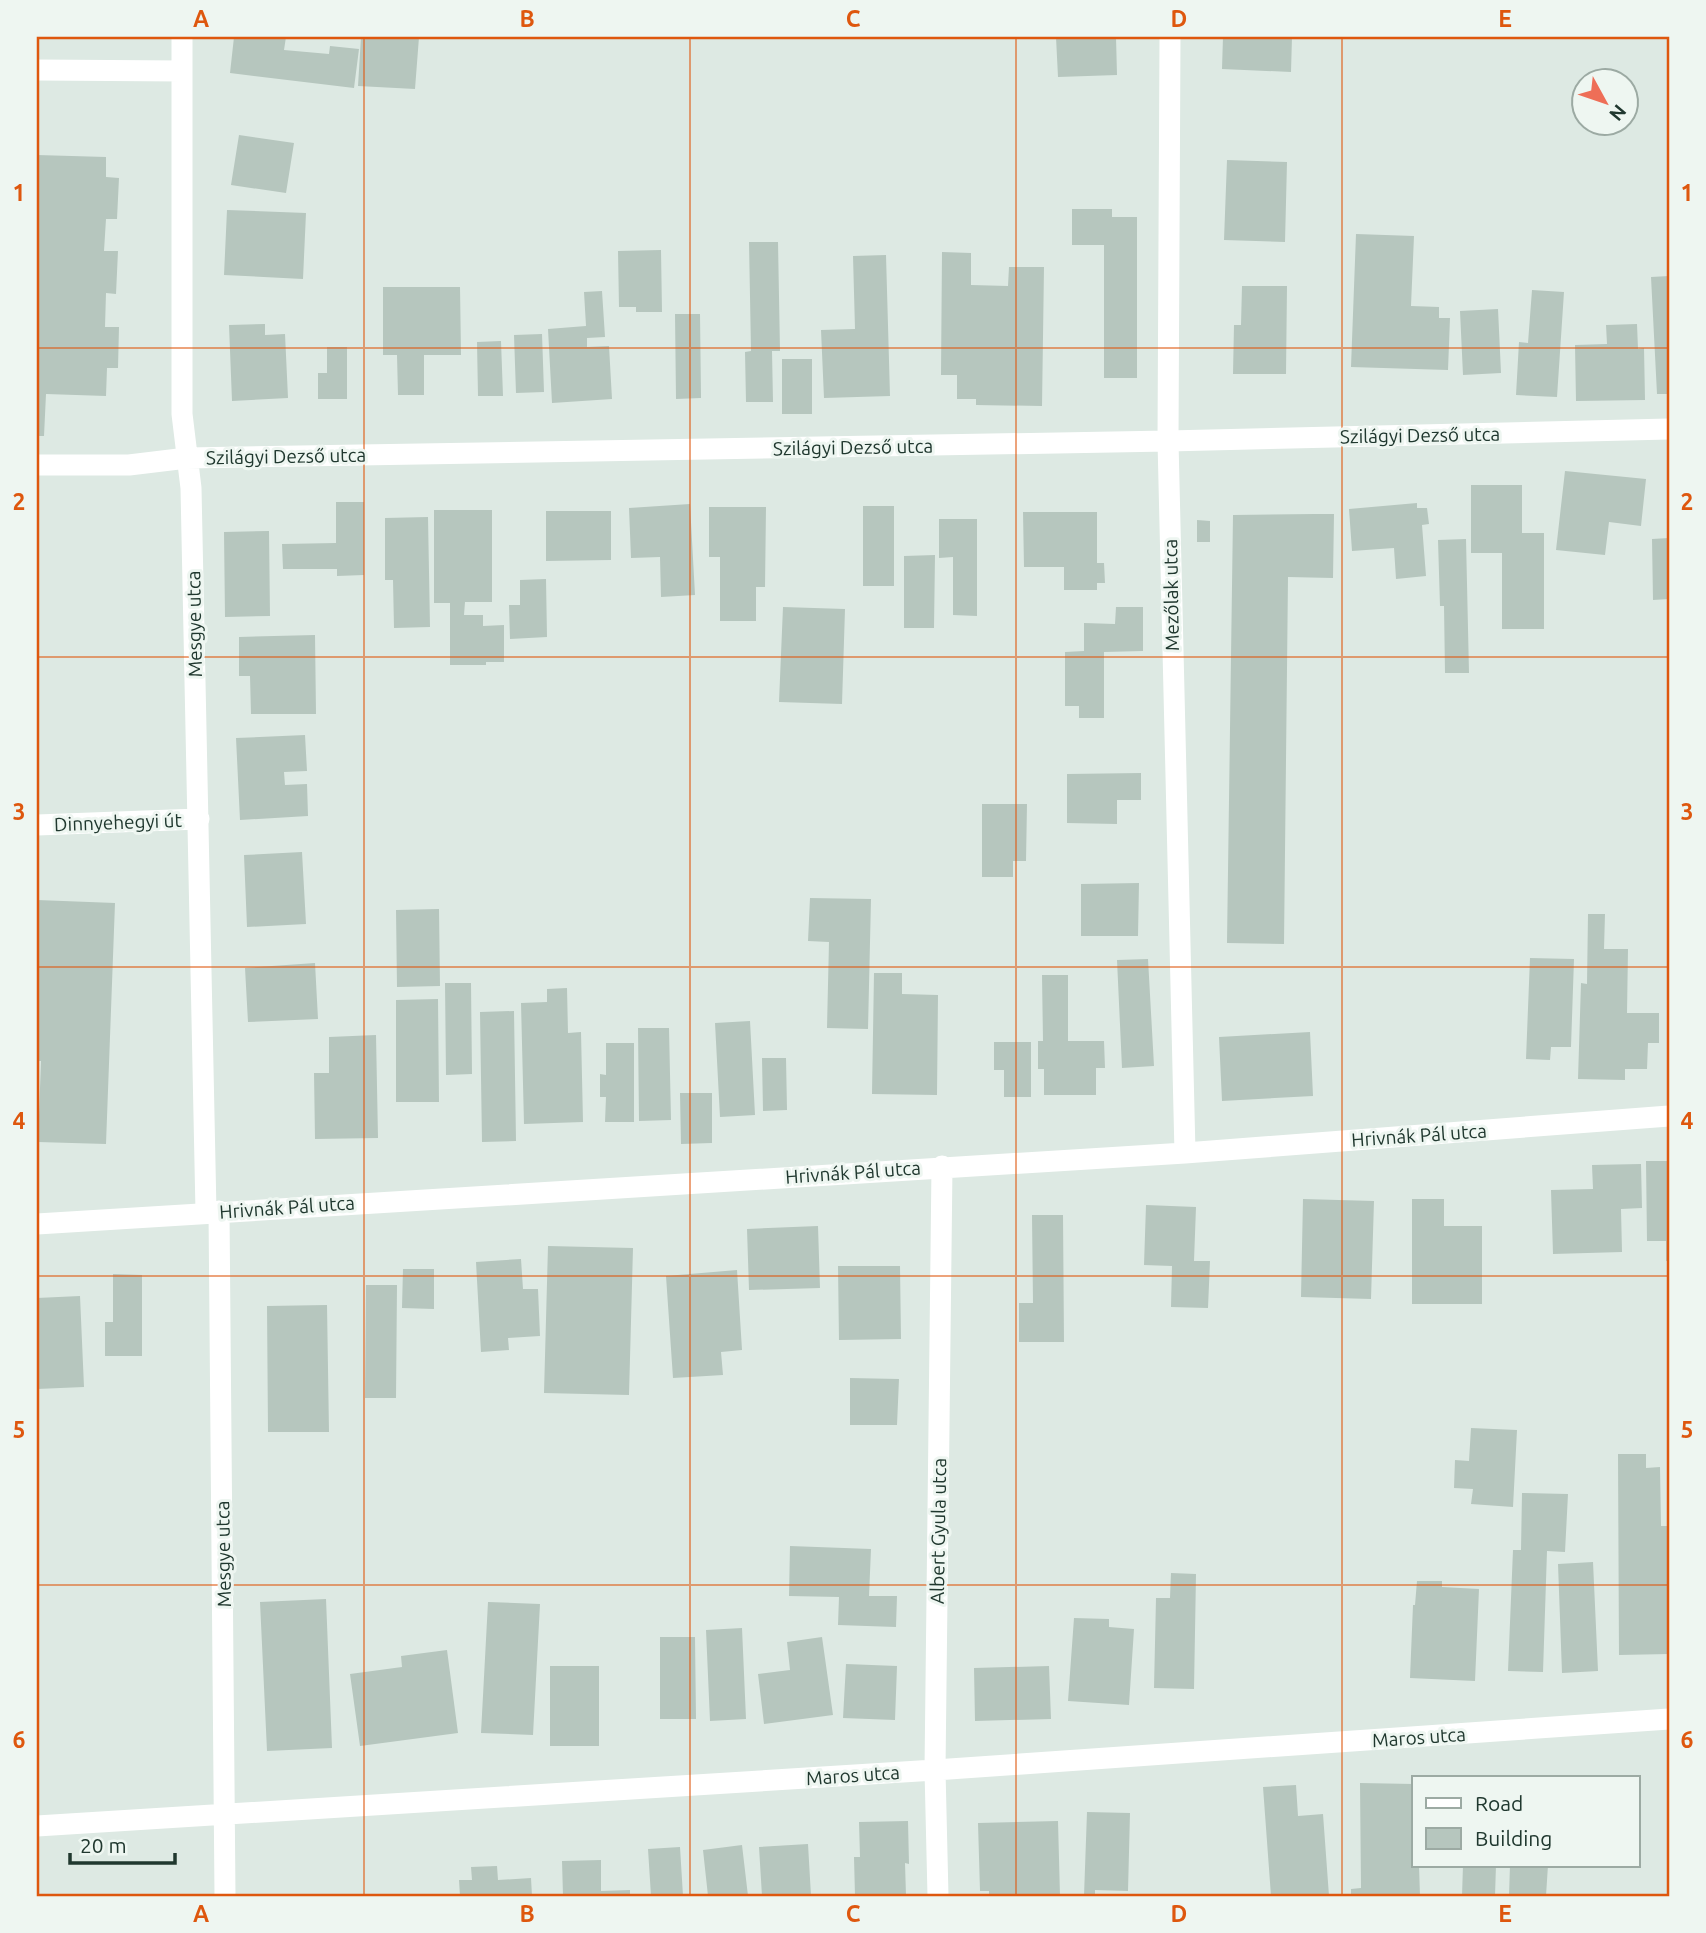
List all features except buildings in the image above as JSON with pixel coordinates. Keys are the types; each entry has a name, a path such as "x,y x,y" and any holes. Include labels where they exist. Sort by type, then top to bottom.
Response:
{"street":[{"name":"Mesgye utca","path":"182,37 182,414 191,488 212,1212 225,1896"},
{"name":"Mezőlak utca","path":"1170,37 1168,441 1185,1153"},
{"path":"37,71 182,71"},
{"name":"Szilágyi Dezső utca","path":"37,465 129,465 187,458 1168,441 1669,429"},
{"name":"Dinnyehegyi út","path":"37,825 199,819"},
{"name":"Hrivnák Pál utca","path":"37,1224 1185,1153 1669,1116"},
{"name":"Albert Gyula utca","path":"938,1896 935,1770 942,1166"},
{"name":"Maros utca","path":"37,1826 935,1770 1669,1719"}]}
